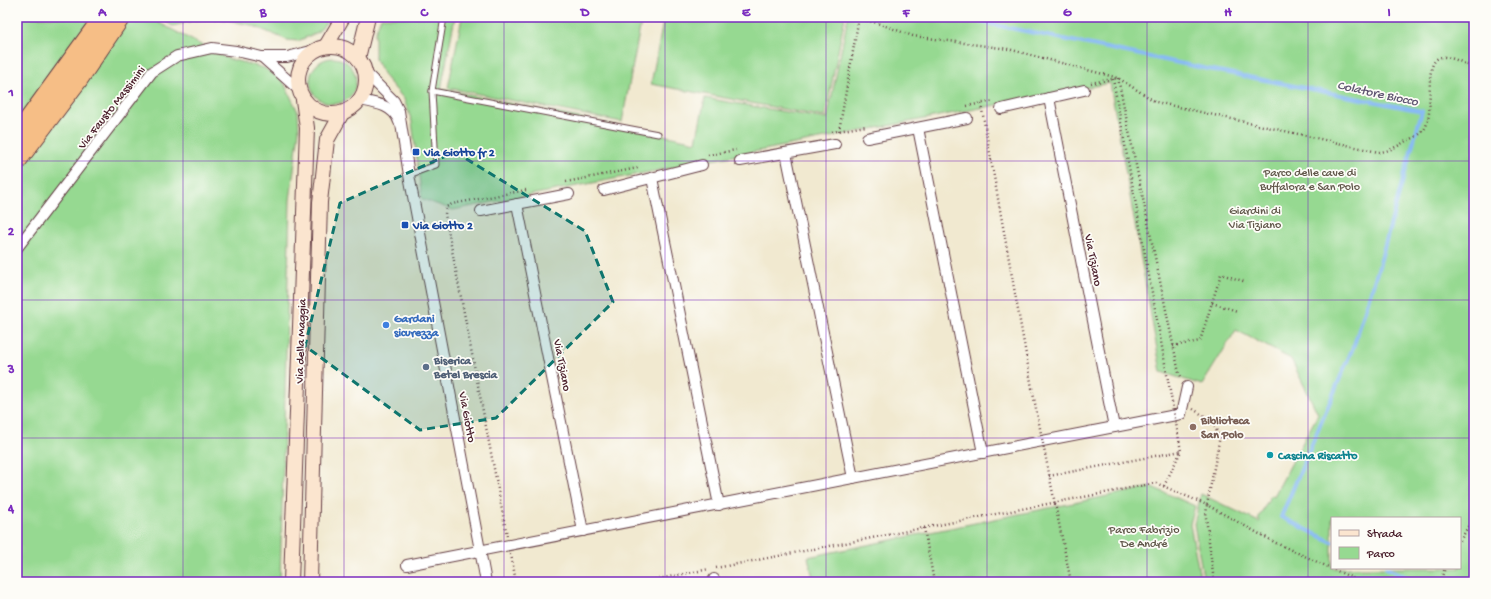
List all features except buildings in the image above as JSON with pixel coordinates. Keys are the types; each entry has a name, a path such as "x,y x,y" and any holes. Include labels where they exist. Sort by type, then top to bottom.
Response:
{"highway":[{"path":"17,135 103,17"},
{"path":"17,161 79,80 121,17"}],"street":[{"path":"320,48 338,46 349,50 358,58 365,72 364,92 352,108 342,113 320,113 311,108 301,95 297,78 300,67 306,57 320,48 344,17"},
{"path":"358,58 368,17"},
{"name":"Via Fausto Massimini","path":"17,248 152,72 177,56 212,48 236,51 262,57 287,56 320,48"},
{"name":"Via Fausto Massimini","path":"262,57 301,95"},
{"name":"Via Giotto","path":"365,72 394,100 400,111 409,175 486,582"},
{"path":"999,105 1049,98 1087,87"},
{"name":"Via della Maggia","path":"291,582 307,128 301,95"},
{"name":"Via Tiziano","path":"1049,98 1114,427"},
{"name":"Via Giotto","path":"359,100 381,104 395,113 403,140"},
{"name":"Via della Maggia","path":"310,582 320,202 327,140 342,113"},
{"path":"867,138 967,118"},
{"path":"918,128 982,453"},
{"path":"740,161 835,144"},
{"path":"786,153 853,478"},
{"path":"604,190 702,165"},
{"path":"652,178 719,505"},
{"path":"481,211 569,194"},
{"name":"Via Tiziano","path":"517,204 583,531"},
{"path":"407,565 1181,414 1187,387"}],"lane":[{"path":"409,175 436,165 432,91 444,17"},
{"path":"432,91 658,134"}],"path":[{"path":"840,131 859,18 913,36 1008,49 1118,78 1156,102 1374,151 1386,151 1411,139 1425,129 1429,120 1430,68 1435,60 1444,57 1474,68"},
{"path":"1087,87 1118,78"},
{"path":"1118,78 1179,373 1187,387"},
{"path":"1113,79 1181,451 1164,486"},
{"path":"966,106 981,104 999,105"},
{"path":"981,104 1032,388 1071,582"},
{"path":"824,134 869,125"},
{"path":"708,155 739,150"},
{"path":"560,183 646,167"},
{"path":"516,582 445,214 446,207 452,204 529,189"},
{"path":"1173,346 1200,341 1222,274 1246,282"},
{"path":"1212,303 1237,311"},
{"path":"1184,404 1209,419 1220,436 1206,517 1214,582"},
{"path":"1049,476 1181,451"},
{"path":"643,582 1055,504 1156,483 1207,505 1276,543 1331,568"},
{"path":"1461,539 1474,516"},
{"path":"924,528 934,582"},
{"path":"1333,569 1361,582"},
{"path":"1443,582 1441,579 1445,569"}],"highlighted area":[{"path":"455,152 585,231 613,302 496,418 420,430 305,346 340,203"}],"green space":[{"path":"17,17 150,18 226,58 264,68 283,81 298,112 299,131 290,200 280,582 17,582"},
{"path":"157,17 331,17 318,32 298,41 287,40 251,25 221,19 196,20 173,26"},
{"name":"Parco delle cave di Buffalora e San Polo","path":"381,17 455,17 441,89 696,142 705,98 827,119 848,17 1474,17 1474,582 1204,582 1194,524 1201,494 1259,522 1260,520 1258,519 1271,495 1274,496 1318,414 1291,359 1236,330 1202,385 1161,372 1110,83 453,210 422,199 412,122 404,99 385,77 375,59 375,33"},
{"path":"462,17 642,17 622,122 448,88"},
{"path":"664,17 845,17 825,117 651,84"},
{"path":"329,58 337,58 346,62 352,68 356,81 352,94 346,100 337,104 329,104 320,100 314,94 310,85 310,77 314,68 320,62"},
{"name":"Parco Fabrizio De André","path":"1152,487 1195,506 1190,524 1201,582 814,582 808,557"}],"waterway":[{"name":"Colatore Biocco","path":"957,17 1203,68 1422,111 1379,266 1354,345 1281,517 1331,542"},
{"path":"1388,569 1418,582"}],"place":[{"name":"Via Giotto fr 2","path":"416,152"},
{"name":"Via Giotto 2","path":"405,225"},
{"name":"Gardani sicurezza","path":"386,325"},
{"name":"Biserica Betel Brescia","path":"426,367"},
{"name":"Biblioteca San Polo","path":"1193,427"},
{"name":"Cascina Riscatto","path":"1270,455"}],"park label":[{"name":"Giardini di Via Tiziano","path":"1255,217"}]}
